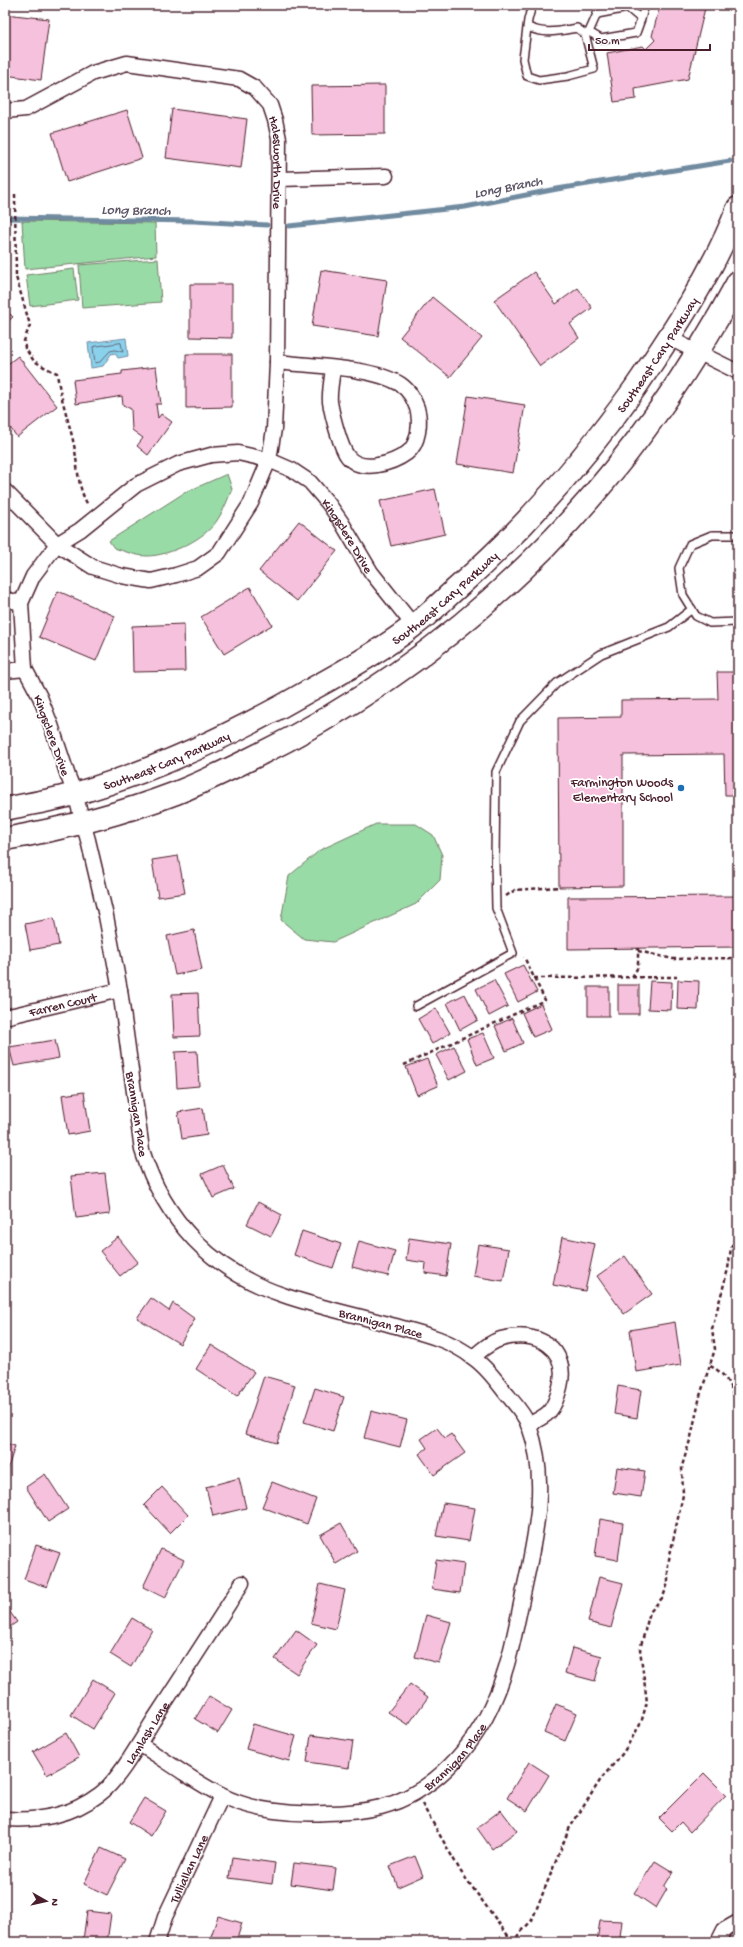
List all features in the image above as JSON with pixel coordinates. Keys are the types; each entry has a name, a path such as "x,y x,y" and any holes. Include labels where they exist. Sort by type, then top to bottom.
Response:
{"main road":[{"name":"Southeast Cary Parkway","path":"5,809 75,794 135,775 175,759 259,720 339,674 414,626 496,554 556,490 618,412 684,316 720,247 738,208"},
{"path":"5,839 82,822 176,793 274,748 336,713 434,648 469,620 520,575 579,513 645,429 698,353 738,282"}],"street":[{"name":"Halesworth Drive","path":"5,111 26,109 93,73 128,63 239,79 255,88 270,105 279,138 279,179 278,362 274,429 269,460"},
{"path":"279,179 386,176"},
{"path":"669,338 738,372"},
{"path":"278,362 333,368 364,372 383,376 400,384 412,394 418,412 419,426 415,442 407,453 389,462 365,467 357,464 348,456 337,430 330,401 333,368"},
{"name":"Kingsclere Drive","path":"75,794 40,697 25,670 21,603 33,576 57,544 80,530 136,485 178,464 212,454 238,453 269,460 292,470 310,482 328,503 371,572 414,626"},
{"path":"5,491 57,544 92,568 122,576 151,581 176,576 198,568 219,553 236,529 251,503 269,460"},
{"path":"5,599 21,603"},
{"path":"5,671 25,670"},
{"name":"Brannigan Place","path":"75,794 106,916 120,990 142,1150 148,1169 161,1197 187,1234 206,1251 243,1276 281,1295 432,1336 456,1346 473,1357 494,1378 521,1412 528,1425 537,1464 539,1510 536,1531 513,1644 505,1672 495,1699 476,1733 465,1748 443,1772 416,1791 383,1806 361,1811 320,1814 274,1810 222,1796 139,1744"},
{"name":"Farren Court","path":"5,1017 120,990"},
{"path":"473,1357 487,1346 501,1339 519,1336 544,1341 553,1349 562,1370 558,1397 549,1412 528,1425"},
{"name":"Lamlash Lane","path":"5,1819 44,1819 61,1815 82,1805 102,1792 139,1744 242,1583"},
{"name":"Tulliallan Lane","path":"157,1942 165,1917 222,1796"},
{"path":"718,1942 724,1930 738,1922"}],"lane":[{"path":"532,5 523,59 527,76 539,80 568,76 594,69 587,33 597,14 628,8 641,19"},
{"path":"528,27 539,32 552,32 577,28 601,40 636,33 644,5"},
{"path":"738,535 712,535 690,544 680,568 683,595 696,616 710,622 738,622"},
{"path":"416,1006 513,953 496,908 496,772 520,721 557,683 601,654 669,627 692,609"}],"path":[{"path":"15,194 16,277 30,325 24,341 25,348 34,361 57,373 60,391 66,406 80,488 95,518"},
{"path":"504,898 515,890 559,887"},
{"path":"632,978 638,967 638,949 673,959 738,958"},
{"path":"404,1065 545,1000 521,951"},
{"path":"534,978 677,978"},
{"path":"416,1791 428,1816 461,1872 512,1941 532,1920 569,1829 601,1779 623,1753 641,1723 647,1702 640,1648 650,1612 663,1597 668,1583 668,1564 683,1495 682,1466 700,1396 715,1349 712,1329 726,1276 731,1248 738,1230"},
{"path":"710,1366 719,1370 732,1388 738,1410"}],"green space":[{"path":"22,221 155,223 156,256 25,269"},
{"path":"158,259 161,302 82,308 79,265"},
{"path":"74,269 78,300 30,306 26,275"},
{"path":"227,474 232,489 218,519 205,533 186,545 166,553 143,556 114,548 109,541 184,493"},
{"path":"376,824 416,824 433,835 442,855 440,880 416,904 333,942 304,939 281,920 289,876 320,850"}],"water":[{"path":"126,338 128,356 118,358 115,353 111,354 103,366 91,368 88,343"}],"building":[{"path":"660,5 693,5 705,8 688,79 635,89 636,99 614,102 607,53 643,46 646,49 655,40 652,36"},
{"path":"5,14 49,19 41,80 5,75"},
{"path":"385,85 385,134 312,135 311,86"},
{"path":"172,109 247,119 241,168 166,158"},
{"path":"127,110 142,158 67,182 52,133"},
{"path":"321,270 387,280 378,336 312,326"},
{"path":"534,272 556,304 578,288 592,308 570,324 579,338 540,366 494,300"},
{"path":"190,284 232,284 232,338 190,337"},
{"path":"432,297 482,338 450,377 400,337"},
{"path":"5,309 13,317 5,324"},
{"path":"186,354 232,354 232,407 186,408"},
{"path":"18,356 57,406 17,437 5,421 5,366"},
{"path":"156,367 161,404 156,404 158,418 161,414 172,422 148,455 137,446 143,438 132,430 131,409 123,405 122,396 76,404 73,380 122,374 122,371"},
{"path":"468,396 525,405 513,473 457,464"},
{"path":"435,489 445,534 391,546 380,501"},
{"path":"299,521 337,551 297,601 259,571"},
{"path":"250,587 272,625 224,654 201,617"},
{"path":"58,591 115,616 96,661 39,637"},
{"path":"184,624 185,671 133,672 132,626"},
{"path":"717,672 738,672 738,795 725,795 724,754 623,755 623,886 559,887 558,718 621,717 621,700 718,699"},
{"path":"178,856 185,893 158,897 152,860"},
{"path":"738,896 738,947 568,949 568,897"},
{"path":"54,918 59,945 30,950 25,924"},
{"path":"194,930 202,970 175,975 167,936"},
{"path":"523,965 537,992 518,1002 504,974"},
{"path":"494,980 508,1006 489,1016 476,989"},
{"path":"678,980 699,981 698,1010 677,1009"},
{"path":"650,981 672,982 671,1010 648,1009"},
{"path":"618,985 639,985 639,1014 618,1014"},
{"path":"588,987 609,987 609,1016 588,1016"},
{"path":"198,993 200,1036 174,1037 172,994"},
{"path":"465,994 478,1020 460,1030 447,1003"},
{"path":"541,1004 552,1029 533,1037 522,1013"},
{"path":"436,1008 450,1033 432,1044 418,1019"},
{"path":"512,1018 523,1043 506,1051 495,1026"},
{"path":"483,1033 494,1058 477,1065 467,1039"},
{"path":"55,1040 59,1058 14,1066 9,1047"},
{"path":"454,1046 467,1071 449,1080 436,1055"},
{"path":"197,1051 199,1086 177,1088 175,1052"},
{"path":"427,1059 438,1086 417,1095 406,1067"},
{"path":"84,1092 90,1131 68,1135 62,1095"},
{"path":"203,1108 207,1135 182,1139 178,1112"},
{"path":"223,1165 234,1189 213,1198 202,1174"},
{"path":"105,1173 110,1214 76,1218 71,1176"},
{"path":"258,1202 282,1215 271,1236 247,1224"},
{"path":"302,1231 341,1244 333,1268 294,1255"},
{"path":"118,1237 138,1262 120,1276 100,1251"},
{"path":"562,1237 595,1244 585,1291 553,1285"},
{"path":"409,1238 451,1244 446,1276 425,1273 426,1263 406,1260"},
{"path":"359,1241 395,1251 388,1276 352,1267"},
{"path":"478,1244 509,1249 503,1281 473,1276"},
{"path":"625,1256 652,1294 624,1314 597,1276"},
{"path":"151,1298 169,1311 173,1303 195,1319 180,1344 137,1318"},
{"path":"675,1322 681,1365 636,1372 630,1330"},
{"path":"211,1345 254,1372 237,1396 196,1369"},
{"path":"264,1376 295,1385 277,1443 245,1434"},
{"path":"618,1386 641,1390 637,1418 614,1414"},
{"path":"315,1388 344,1397 333,1431 304,1422"},
{"path":"371,1411 407,1420 400,1447 364,1438"},
{"path":"437,1428 445,1438 451,1434 465,1453 434,1475 419,1454 427,1448 421,1439"},
{"path":"5,1443 15,1446 7,1471 5,1470"},
{"path":"617,1467 645,1471 641,1497 613,1493"},
{"path":"45,1474 68,1509 48,1522 26,1487"},
{"path":"239,1478 246,1508 213,1516 206,1487"},
{"path":"272,1482 316,1499 307,1524 262,1507"},
{"path":"162,1487 188,1515 170,1533 144,1505"},
{"path":"443,1503 475,1508 469,1541 436,1536"},
{"path":"600,1519 623,1523 618,1560 595,1556"},
{"path":"341,1523 357,1551 336,1564 320,1535"},
{"path":"36,1545 60,1553 47,1587 24,1579"},
{"path":"161,1549 184,1560 165,1598 143,1587"},
{"path":"436,1560 464,1564 460,1593 432,1589"},
{"path":"599,1577 623,1583 611,1628 588,1622"},
{"path":"320,1584 345,1590 336,1629 311,1623"},
{"path":"5,1605 17,1622 5,1630"},
{"path":"426,1615 451,1622 439,1663 415,1657"},
{"path":"132,1618 152,1630 131,1667 110,1654"},
{"path":"296,1630 317,1645 297,1674 275,1659"},
{"path":"572,1648 602,1656 595,1681 565,1673"},
{"path":"93,1679 115,1693 93,1729 71,1715"},
{"path":"410,1684 428,1697 408,1725 388,1712"},
{"path":"209,1696 232,1710 218,1733 195,1719"},
{"path":"556,1704 577,1713 565,1741 544,1732"},
{"path":"253,1724 296,1736 289,1761 246,1749"},
{"path":"66,1733 79,1757 47,1775 33,1752"},
{"path":"311,1735 353,1741 349,1768 307,1762"},
{"path":"529,1762 549,1775 527,1811 507,1798"},
{"path":"704,1773 726,1795 690,1832 681,1822 672,1831 659,1818"},
{"path":"144,1798 166,1811 151,1836 129,1822"},
{"path":"501,1810 517,1831 492,1849 477,1828"},
{"path":"101,1848 125,1859 107,1895 84,1884"},
{"path":"415,1856 423,1876 398,1887 390,1866"},
{"path":"232,1857 275,1863 272,1884 229,1878"},
{"path":"655,1861 673,1872 664,1887 667,1889 656,1908 634,1893"},
{"path":"294,1863 336,1868 333,1890 291,1884"},
{"path":"87,1911 111,1914 107,1942 83,1940"},
{"path":"218,1916 242,1923 236,1942 209,1942"},
{"path":"600,1920 622,1921 620,1937 625,1938 625,1942 597,1942"}],"waterway":[{"name":"Long Branch","path":"289,226 465,207 557,189 730,161"},
{"name":"Long Branch","path":"5,218 194,221 267,225"}],"place":[{"name":"Farmington Woods Elementary School","path":"681,788"}]}
